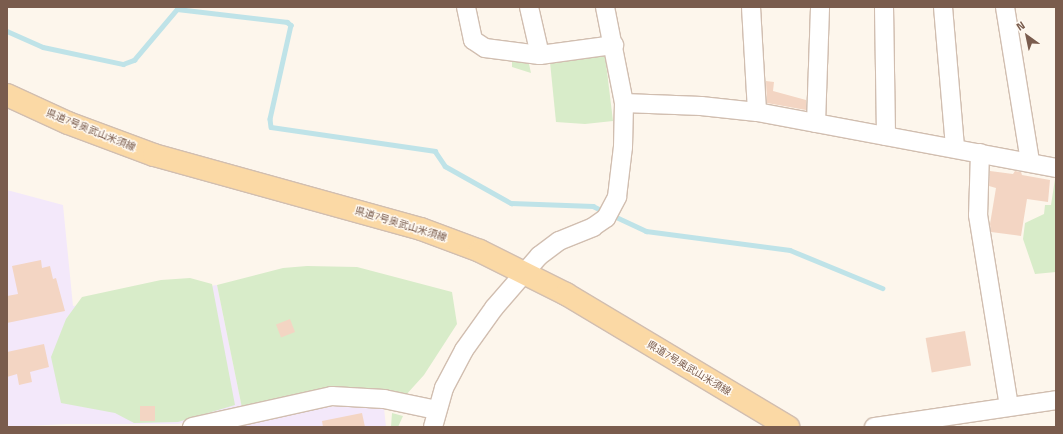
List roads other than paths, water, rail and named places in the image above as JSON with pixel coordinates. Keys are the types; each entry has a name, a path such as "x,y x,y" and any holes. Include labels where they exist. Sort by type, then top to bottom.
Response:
{"main road":[{"name":"県道7号奥武山米須線","path":"7,95 68,123 154,155 422,229 525,272 788,427"}],"street":[{"path":"466,7 473,40 476,43 504,52 540,55 614,45"},
{"path":"529,7 540,55"},
{"path":"192,427 332,396 384,399 435,419 444,388 464,350 525,272 548,248 593,227 606,218 617,198 624,147 624,103 614,45 605,7"},
{"path":"751,7 757,112"},
{"path":"816,123 820,7"},
{"path":"884,7 886,136"},
{"path":"944,7 955,148"},
{"path":"1005,7 1030,162"},
{"path":"624,103 701,106 757,112 1056,168"},
{"path":"980,153 978,215 1009,406"},
{"path":"874,427 1056,400"}],"waterway":[{"path":"7,31 43,47 123,64 134,60 177,9 287,22 291,25 270,119 271,127 435,151 445,166 511,203 593,206 605,212"},
{"path":"612,215 646,231 790,250 882,288"}]}
